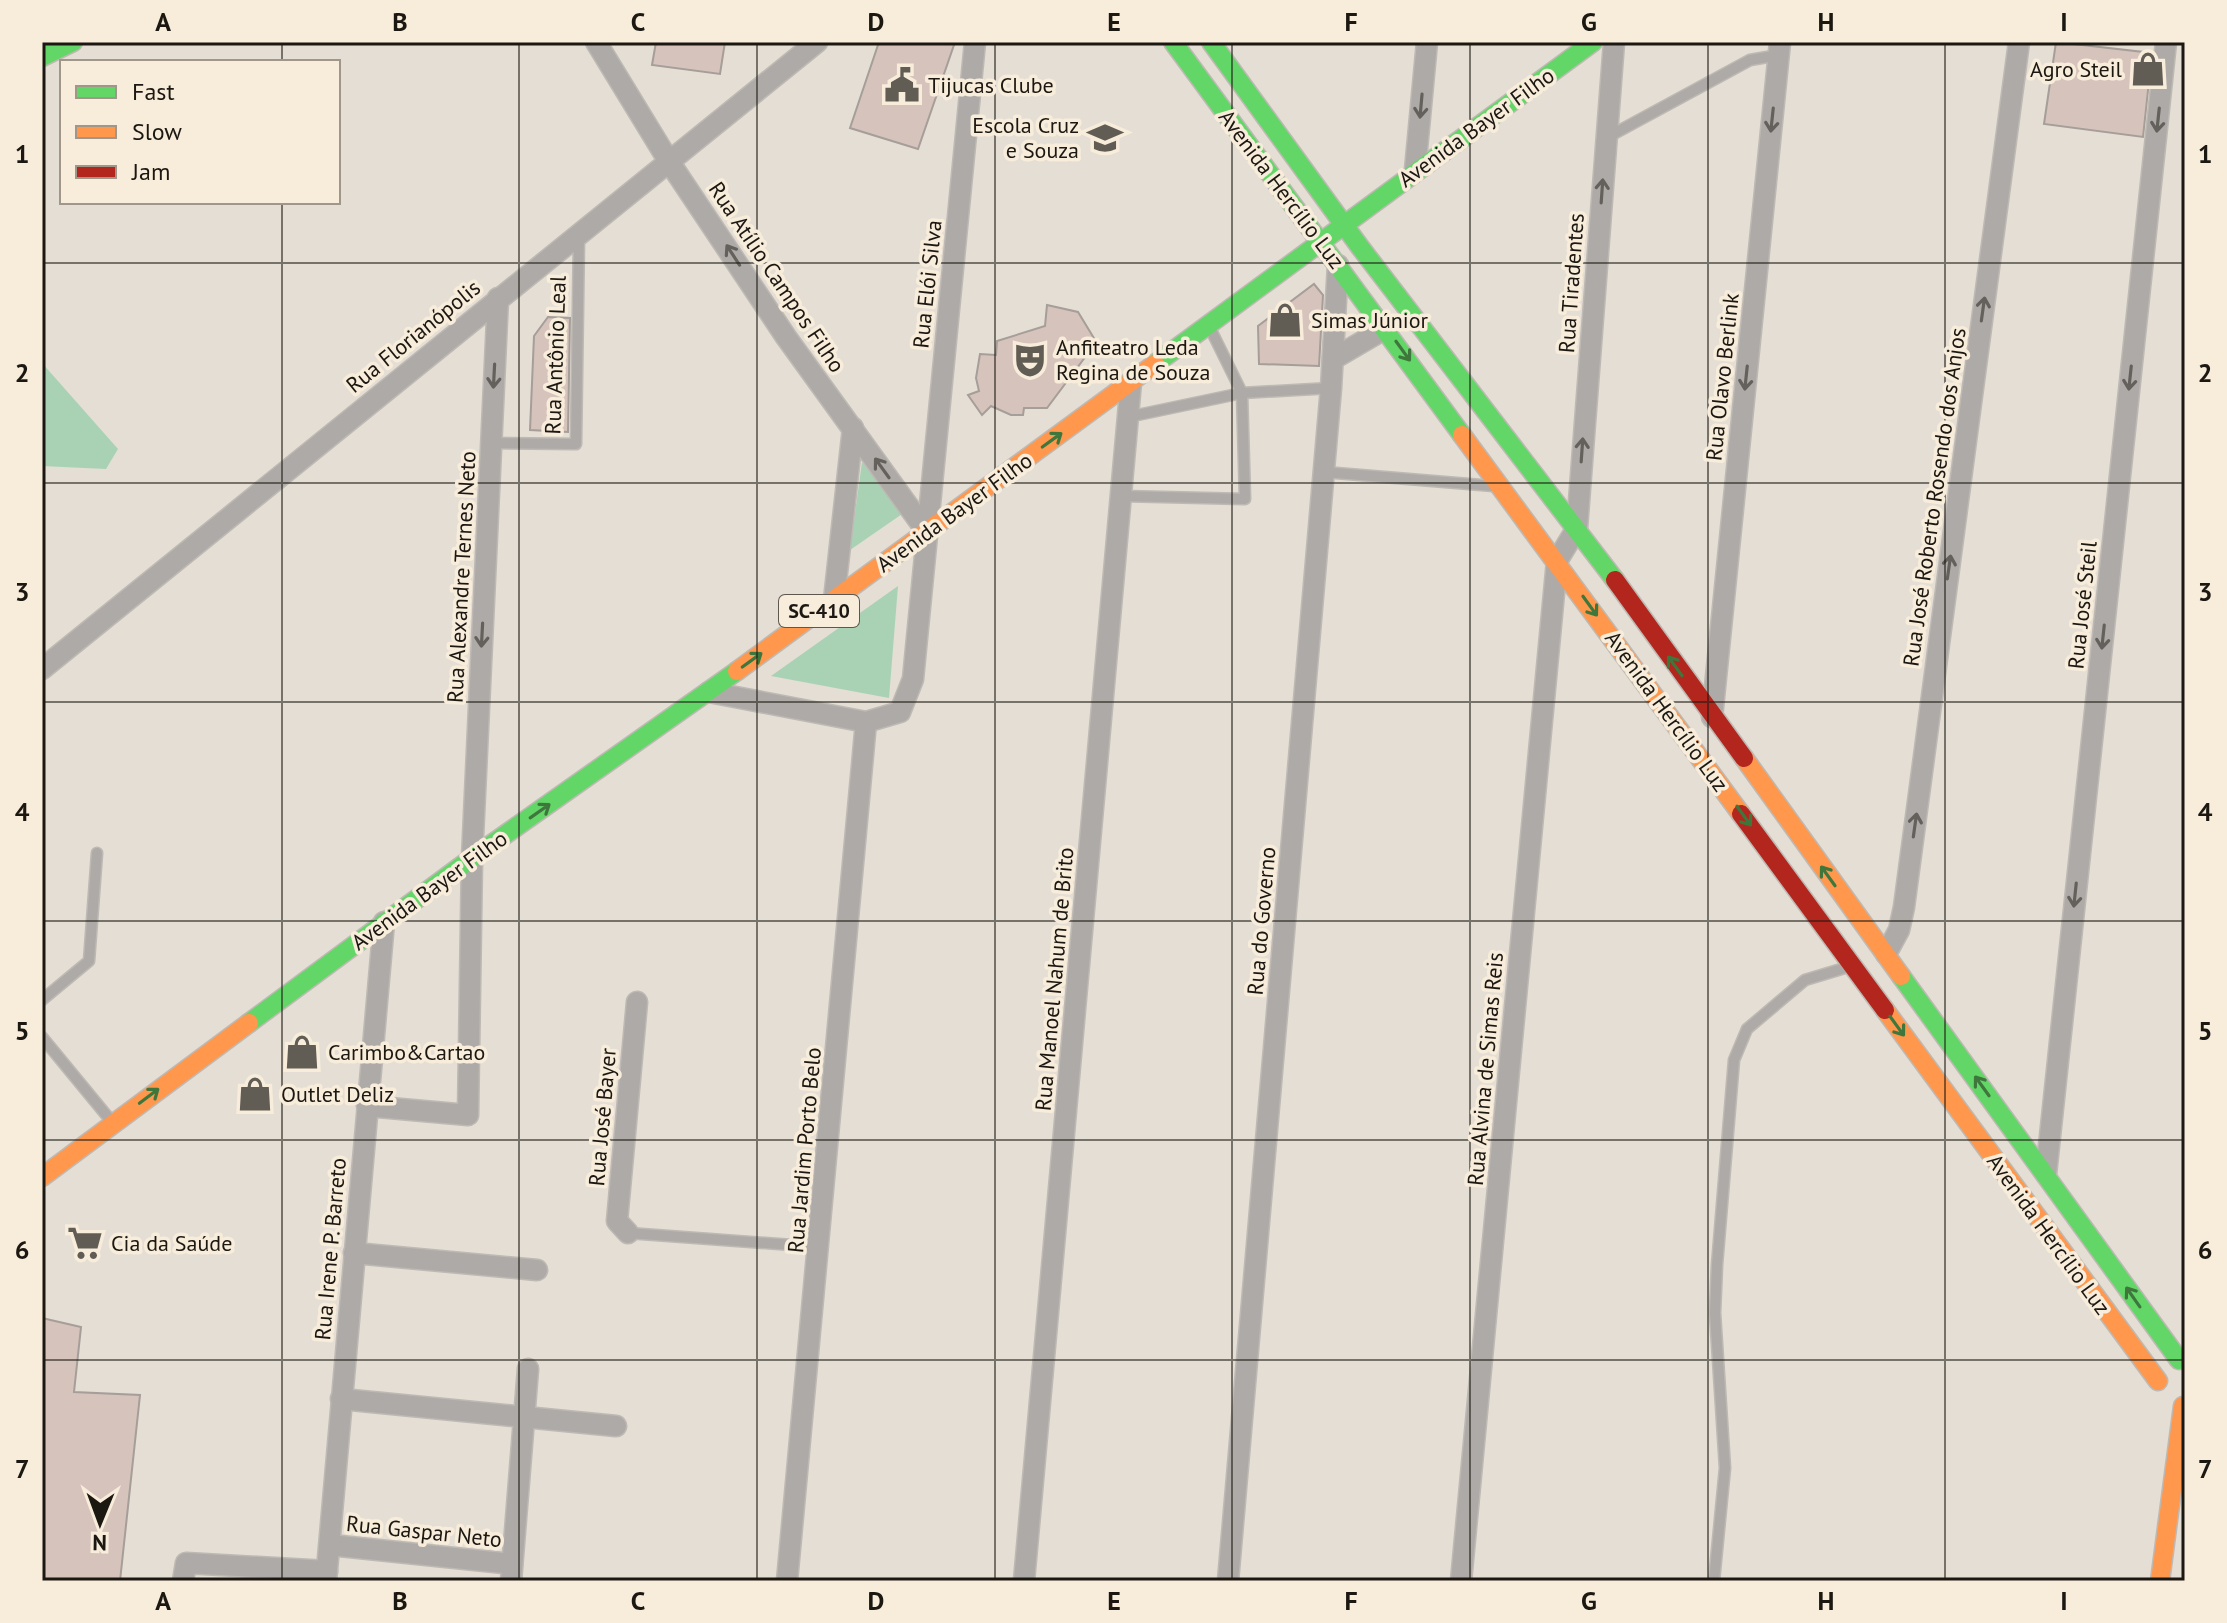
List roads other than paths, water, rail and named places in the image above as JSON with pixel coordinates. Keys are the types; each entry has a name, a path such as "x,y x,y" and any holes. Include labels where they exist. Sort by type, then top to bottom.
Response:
{"street":[{"path":"42,57 73,42"},
{"name":"Rua Atílio Campos Filho","path":"596,42 668,160 786,337 927,532"},
{"name":"Rua Florianópolis","path":"42,669 817,42"},
{"name":"Rua Elói Silva","path":"866,722 900,712 913,679 975,42"},
{"name":"Avenida Hercílio Luz","path":"1173,42 2171,1399"},
{"name":"Avenida Hercílio Luz","path":"1211,42 1344,225 1577,528 2182,1361"},
{"path":"1415,170 1427,42"},
{"name":"Avenida Bayer Filho","path":"42,1177 384,922 709,692 1593,42"},
{"name":"Rua Tiradentes","path":"1577,528 1614,42"},
{"name":"Rua José Roberto Rosendo dos Anjos","path":"1886,954 1899,930 1904,907 2019,42"},
{"name":"Rua José Steil","path":"2046,1174 2166,42"},
{"name":"Rua Olavo Berlink","path":"1712,717 1780,49"},
{"name":"Rua do Governo","path":"1228,1581 1324,472 1338,265"},
{"name":"Rua Alexandre Ternes Neto","path":"367,1106 468,1115 472,858 498,298"},
{"path":"1333,359 1386,328"},
{"name":"Rua Manoel Nahum de Brito","path":"1024,1581 1131,382"},
{"path":"834,600 853,428"},
{"path":"1557,561 1577,528"},
{"name":"Rua Alvina de Simas Reis","path":"1461,1581 1557,561"},
{"path":"709,692 866,722"},
{"name":"Rua Jardim Porto Belo","path":"787,1581 866,722"},
{"name":"Rua Irene P. Barreto","path":"327,1576 384,922"},
{"name":"Rua José Bayer","path":"628,1233 617,1221 637,1002"},
{"path":"354,1253 537,1270"},
{"path":"2160,1581 2171,1399 2164,1367 2182,1361"},
{"path":"512,1573 528,1369"},
{"path":"341,1399 616,1426"},
{"name":"Rua Gaspar Neto","path":"330,1545 512,1573"},
{"path":"184,1572 327,1576"}],"lane":[{"path":"1606,138 1750,60 1780,49"},
{"name":"Rua Antônio Leal","path":"491,443 576,444 579,234"},
{"path":"1121,496 1245,499 1242,393 1210,326"},
{"path":"1128,417 1242,393 1331,388"},
{"path":"1324,472 1503,487"},
{"path":"42,1000 89,961 97,853"},
{"path":"1714,1581 1725,1468 1715,1313 1734,1060 1747,1029 1805,980 1853,966"},
{"path":"42,1037 113,1123"},
{"path":"628,1233 819,1247"}],"place":[{"name":"Agro Steil","path":"2148,69"},
{"name":"Tijucas Clube","path":"902,85"},
{"name":"Escola Cruz e Souza","path":"1105,138"},
{"name":"Simas Júnior","path":"1285,320"},
{"name":"Anfiteatro Leda Regina de Souza","path":"1030,360"},
{"name":"Carimbo&Cartao","path":"302,1052"},
{"name":"Outlet Deliz","path":"255,1094"},
{"name":"Cia da Saúde","path":"85,1243"}]}
